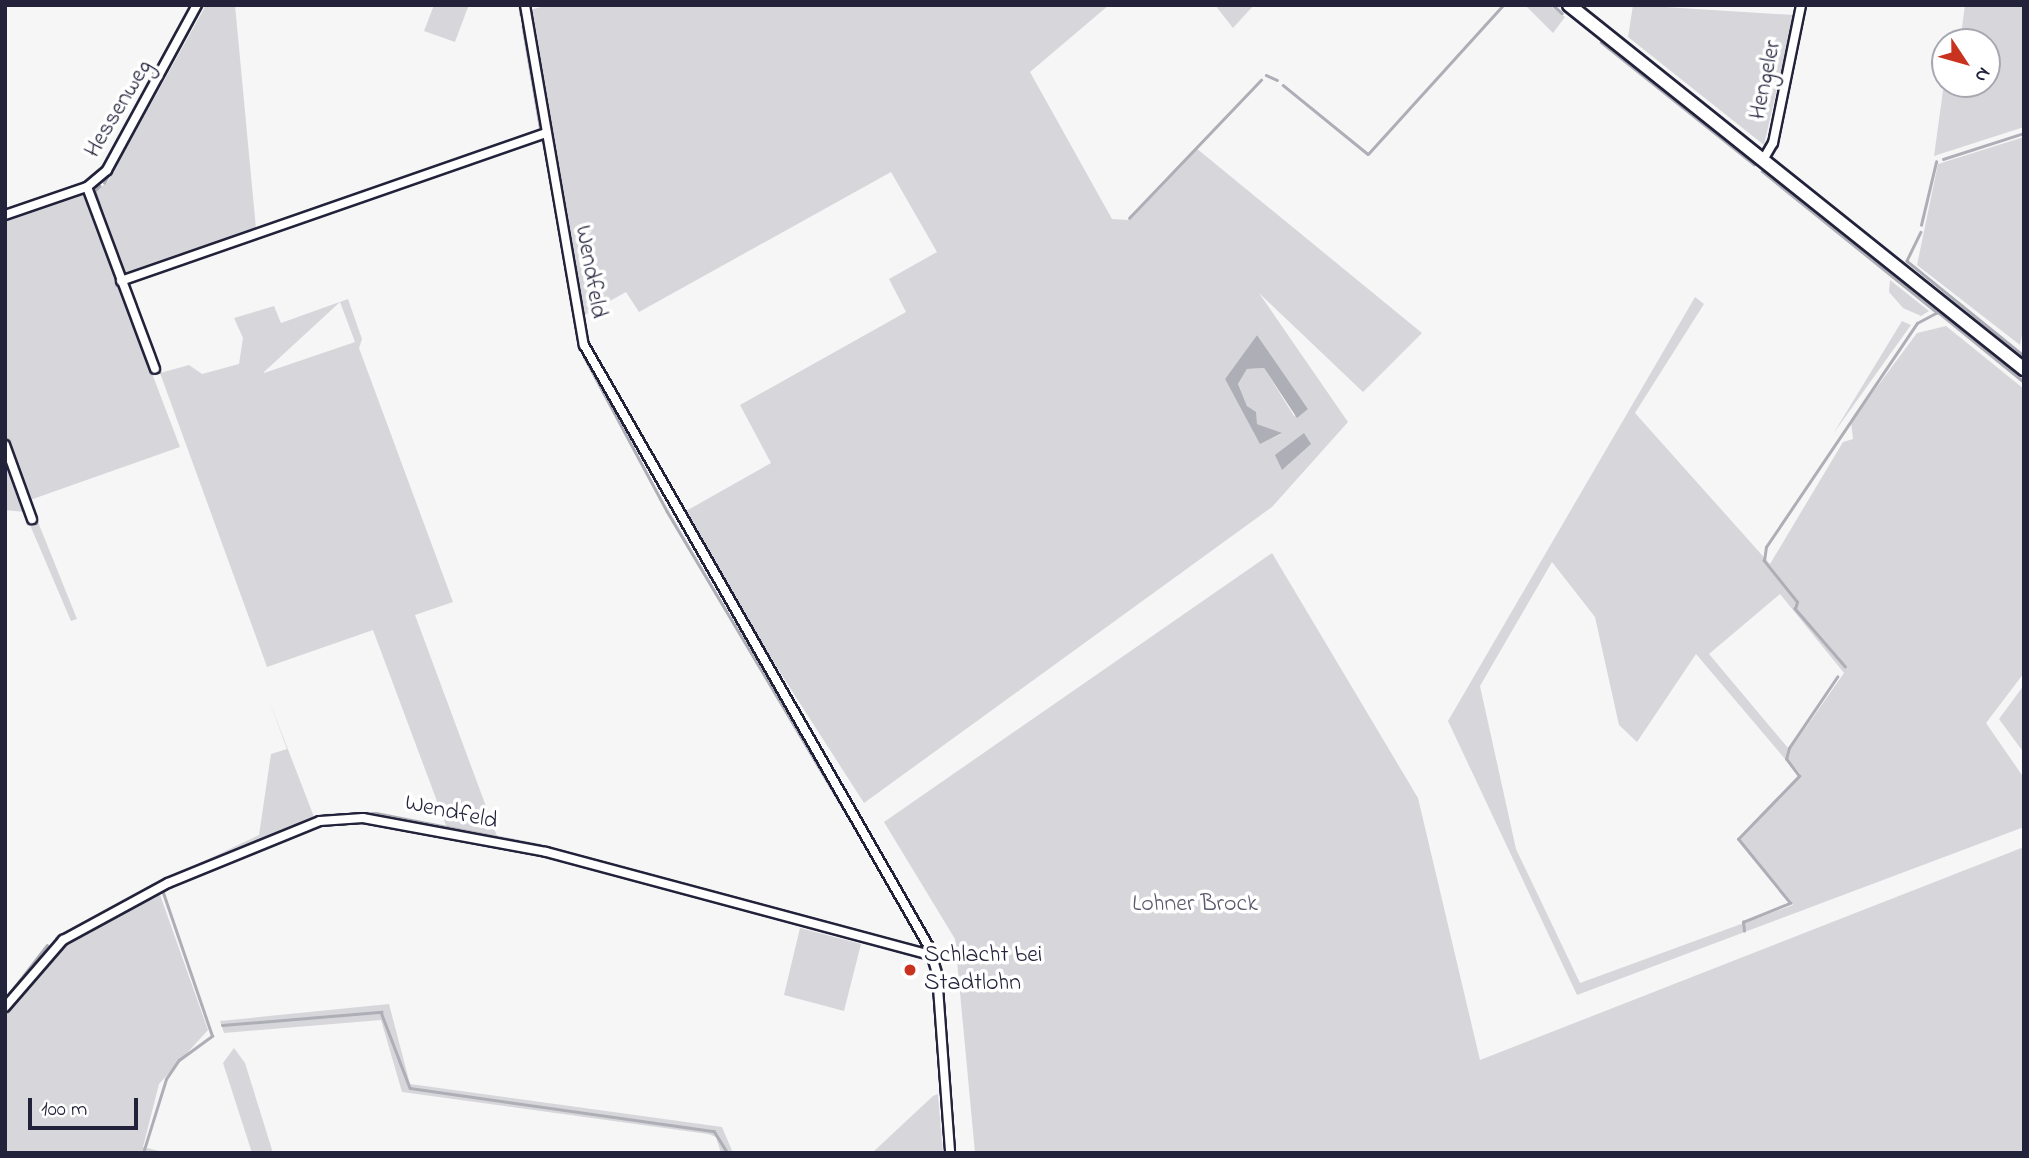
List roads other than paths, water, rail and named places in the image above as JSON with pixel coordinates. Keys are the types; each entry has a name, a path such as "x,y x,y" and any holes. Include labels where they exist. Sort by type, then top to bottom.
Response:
{"main road":[{"path":"1569,5 2024,369"}],"street":[{"name":"Hessenweg","path":"5,215 87,187 120,149 197,5"},
{"name":"Wendfeld","path":"525,5 545,133 587,352 933,956 950,1153"},
{"name":"Hengeler","path":"1763,160 1773,143 1801,5"},
{"path":"121,281 545,133"},
{"path":"87,187 155,369"},
{"path":"5,445 33,519"},
{"name":"Wendfeld","path":"5,1007 63,940 169,883 320,821 363,818 546,852 933,956"}],"waterway":[{"path":"104,183 202,5"},
{"path":"520,5 521,14"},
{"path":"1283,85 1368,154 1503,5"},
{"path":"1553,5 1562,13"},
{"path":"523,26 541,131"},
{"path":"1601,42 1754,164"},
{"path":"1266,75 1277,80"},
{"path":"1129,218 1261,80"},
{"path":"1943,159 2024,133"},
{"path":"543,139 585,358 667,511 872,856"},
{"path":"1921,225 1936,162"},
{"path":"1762,171 1937,312"},
{"path":"100,186 95,191 113,245"},
{"path":"1921,232 1907,261 2022,354"},
{"path":"1845,667 1795,609 1797,602 1764,561 1766,547 1917,323 1938,312 2024,382"},
{"path":"1744,931 1743,922 1790,903 1738,839 1799,776 1786,759 1789,748 1837,677"},
{"path":"324,815 376,813 539,845 812,920"},
{"path":"169,878 317,818"},
{"path":"56,938 152,887"},
{"path":"143,1153 166,1079 179,1060 212,1036 163,893"},
{"path":"5,999 47,945"},
{"path":"222,1025 381,1012 410,1088 714,1131 728,1153"}],"place":[{"name":"Schlacht bei Stadtlohn","path":"910,970"}],"park label":[{"name":"Lohner Brock","path":"1195,905"}]}
